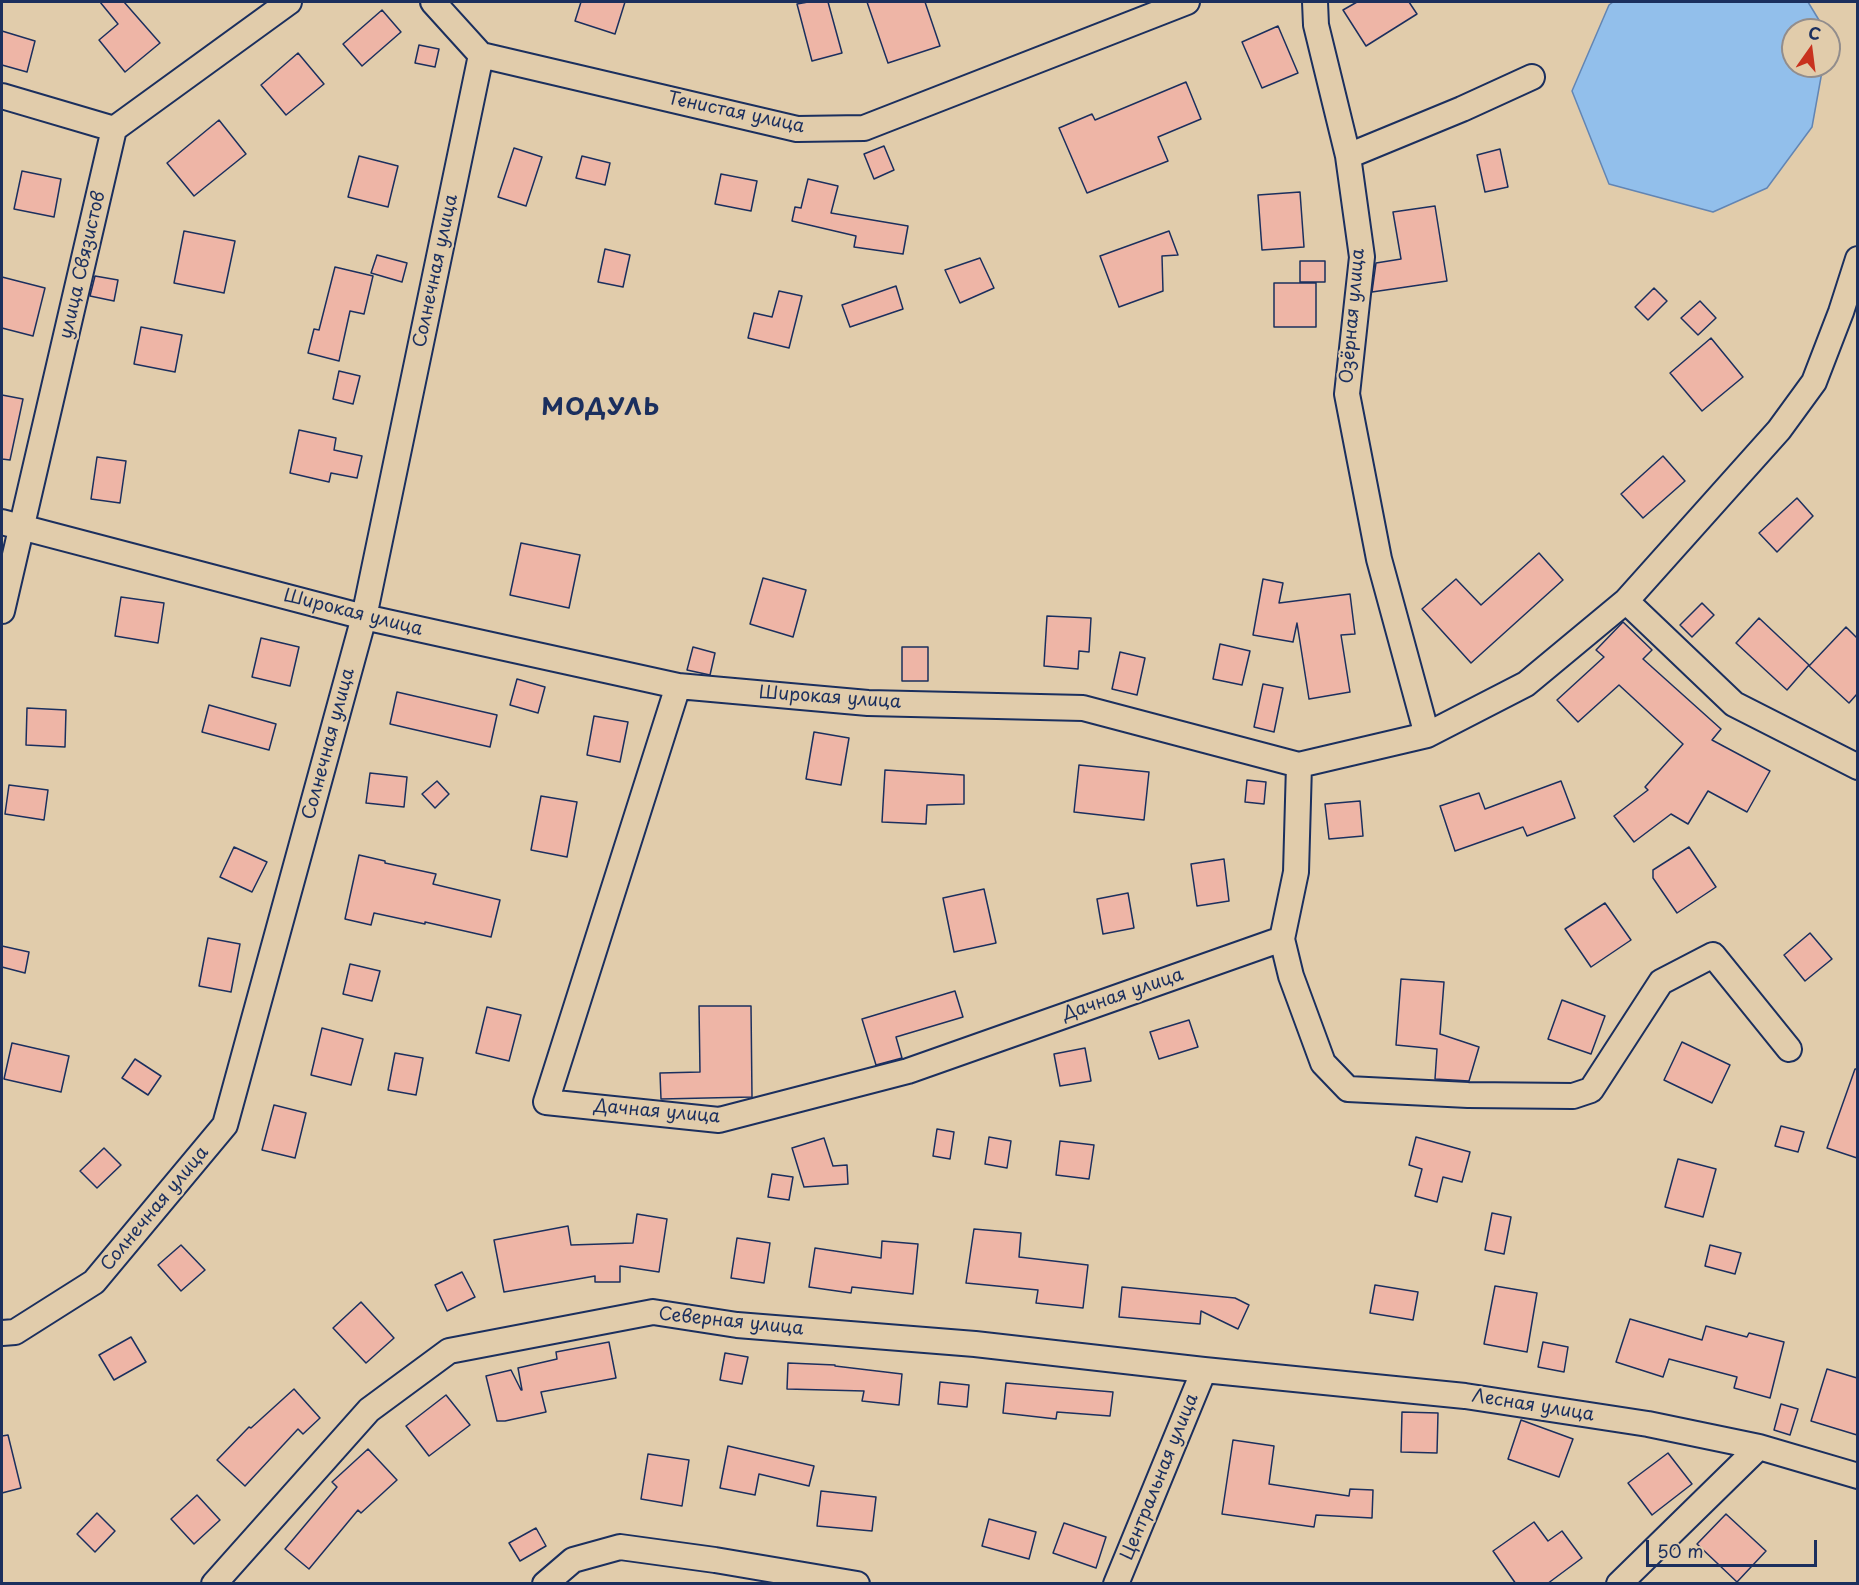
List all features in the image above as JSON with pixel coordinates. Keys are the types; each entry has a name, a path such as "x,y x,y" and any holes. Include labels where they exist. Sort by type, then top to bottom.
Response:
{"street":[{"path":"2,96 114,129 289,2"},
{"path":"434,2 481,55"},
{"name":"Тенистая улица","path":"481,55 797,129 864,128 1187,2"},
{"name":"Озёрная улица","path":"1315,2 1316,25 1348,156 1362,257 1347,394 1379,558 1427,735"},
{"name":"Солнечная улица","path":"2,1333 15,1332 94,1282 225,1125 364,617 481,55"},
{"path":"1348,156 1532,77"},
{"name":"улица Связистов","path":"2,611 11,525 114,129"},
{"name":"Широкая улица","path":"11,525 364,617 678,686 868,702 1083,708 1299,765 1427,735 1526,684 1626,601 1779,430 1814,382 1841,312 1857,259"},
{"path":"1626,601 1734,704 1857,767"},
{"name":"Дачная улица","path":"678,686 546,1102 719,1120 908,1071 1282,939"},
{"path":"1299,765 1296,872 1282,939 1291,976 1323,1063 1348,1089 1573,1096 1591,1090 1661,982 1713,955 1789,1049"},
{"name":"Северная улица","path":"214,1584 369,1410 449,1351 652,1312 738,1325 975,1344 1204,1370"},
{"name":"Лесная улица","path":"1204,1370 1465,1396 1648,1424 1759,1447 1857,1476"},
{"name":"Центральная улица","path":"1116,1584 1204,1370"},
{"path":"1618,1584 1759,1447"},
{"path":"545,1584 573,1560 620,1548 715,1560 857,1584"}],"water":[{"path":"1613,2 1808,2 1818,18 1781,18 1781,78 1821,78 1812,127 1767,188 1713,212 1609,184 1572,91 1609,5"}],"building":[{"path":"100,2 124,2 160,43 125,72 99,40 118,24"},
{"path":"581,2 625,2 615,34 575,21"},
{"path":"828,2 842,53 812,61 797,4"},
{"path":"867,2 925,2 940,46 888,63"},
{"path":"1357,2 1409,2 1417,14 1366,46 1343,10"},
{"path":"382,10 401,32 362,66 343,44"},
{"path":"1278,26 1298,73 1262,88 1242,42"},
{"path":"2,31 35,41 27,72 2,65"},
{"path":"419,45 439,49 435,67 415,63"},
{"path":"298,53 324,84 286,115 261,85"},
{"path":"1186,82 1201,119 1158,137 1168,161 1087,193 1059,128 1092,114 1095,120"},
{"path":"219,120 246,154 194,196 167,163"},
{"path":"884,146 894,170 874,179 864,154"},
{"path":"514,148 542,157 526,206 498,197"},
{"path":"1500,149 1508,187 1485,192 1477,155"},
{"path":"359,156 398,166 388,207 348,197"},
{"path":"582,156 610,163 605,185 576,178"},
{"path":"22,171 61,179 54,217 14,209"},
{"path":"721,174 757,181 751,211 715,204"},
{"path":"808,179 838,186 831,213 908,226 903,254 854,247 856,236 792,221 795,207 801,208"},
{"path":"1300,192 1304,247 1262,250 1258,195"},
{"path":"1435,206 1447,281 1372,292 1376,263 1401,259 1393,212"},
{"path":"184,231 235,241 224,293 174,283"},
{"path":"1169,231 1178,255 1162,256 1163,291 1119,307 1100,256"},
{"path":"605,249 630,255 623,287 598,282"},
{"path":"377,255 407,263 402,282 371,273"},
{"path":"980,258 994,288 960,303 945,270"},
{"path":"1300,261 1325,261 1325,282 1300,282"},
{"path":"335,267 373,276 364,314 350,311 339,361 308,353 314,329 319,330"},
{"path":"95,276 118,280 114,301 90,296"},
{"path":"2,277 45,288 33,336 2,328"},
{"path":"1274,283 1316,283 1316,327 1274,327"},
{"path":"896,286 903,309 850,327 842,305"},
{"path":"1654,288 1667,301 1648,320 1635,307"},
{"path":"779,291 802,296 789,348 748,338 754,313 772,317"},
{"path":"1700,301 1716,318 1698,335 1681,318"},
{"path":"141,327 182,335 175,372 134,364"},
{"path":"1711,338 1743,377 1702,411 1670,373"},
{"path":"339,371 360,376 353,404 333,399"},
{"path":"2,395 23,399 10,460 2,459"},
{"path":"299,430 336,438 334,450 362,456 357,478 331,473 329,482 290,473"},
{"path":"1663,456 1685,481 1643,518 1621,494"},
{"path":"97,457 126,461 120,503 91,499"},
{"path":"1797,498 1813,516 1777,552 1759,533"},
{"path":"521,543 580,555 569,608 510,595"},
{"path":"1539,553 1563,580 1471,663 1422,609 1456,579 1481,605"},
{"path":"763,578 806,590 793,637 750,624"},
{"path":"1263,579 1283,583 1279,603 1350,594 1355,634 1341,635 1350,692 1309,699 1297,623 1293,642 1253,635"},
{"path":"121,597 164,603 158,643 115,636"},
{"path":"1702,603 1714,615 1692,637 1680,625"},
{"path":"1047,616 1091,618 1089,652 1079,651 1078,669 1044,666"},
{"path":"1759,618 1809,665 1787,690 1736,643"},
{"path":"1623,622 1652,650 1643,659 1721,729 1712,740 1770,771 1747,812 1708,791 1688,824 1671,814 1634,842 1614,816 1648,790 1645,787 1683,744 1619,685 1578,722 1557,700 1604,657 1596,650"},
{"path":"1846,627 1857,638 1857,694 1849,703 1809,666"},
{"path":"261,638 299,647 290,686 252,677"},
{"path":"1220,644 1250,651 1242,685 1213,679"},
{"path":"693,647 715,653 710,675 687,670"},
{"path":"902,647 928,647 928,681 902,681"},
{"path":"1120,652 1145,658 1137,695 1112,689"},
{"path":"517,679 545,687 538,713 510,705"},
{"path":"1263,684 1283,688 1274,732 1254,727"},
{"path":"397,692 497,715 490,747 390,724"},
{"path":"209,705 276,724 269,750 202,732"},
{"path":"27,708 66,710 65,747 26,745"},
{"path":"594,716 628,722 620,762 587,755"},
{"path":"814,732 849,738 841,785 806,779"},
{"path":"1079,765 1149,772 1144,820 1074,812"},
{"path":"885,770 964,775 964,804 927,805 926,824 882,822"},
{"path":"370,773 407,777 404,807 366,803"},
{"path":"1247,780 1266,782 1264,804 1245,802"},
{"path":"437,781 449,794 435,808 422,794"},
{"path":"1561,781 1575,818 1527,836 1523,827 1455,851 1440,806 1479,793 1485,809"},
{"path":"9,785 48,790 44,820 5,814"},
{"path":"541,796 577,802 567,857 531,850"},
{"path":"1360,801 1363,836 1329,839 1325,804"},
{"path":"234,847 267,862 252,892 220,877"},
{"path":"1689,847 1716,887 1677,913 1653,878 1653,870"},
{"path":"359,855 436,874 433,884 500,900 491,937 374,913 371,925 345,919"},
{"path":"1224,859 1229,901 1197,906 1191,864"},
{"path":"984,889 996,943 954,952 943,898"},
{"path":"1128,893 1134,928 1103,934 1097,899"},
{"path":"1605,903 1631,940 1591,967 1565,929"},
{"path":"1810,933 1832,959 1805,981 1784,955"},
{"path":"208,938 240,944 231,992 199,986"},
{"path":"2,946 29,952 25,973 2,967"},
{"path":"350,964 380,971 372,1001 343,994"},
{"path":"1401,979 1444,982 1440,1034 1479,1047 1469,1081 1435,1079 1437,1049 1396,1045"},
{"path":"955,991 963,1017 896,1037 902,1058 876,1065 862,1019"},
{"path":"1562,1000 1605,1016 1591,1054 1548,1039"},
{"path":"699,1006 751,1006 752,1097 661,1099 660,1073 700,1072"},
{"path":"487,1007 521,1015 509,1061 476,1053"},
{"path":"1189,1020 1198,1047 1159,1059 1150,1032"},
{"path":"322,1028 363,1039 351,1085 311,1075"},
{"path":"1682,1042 1730,1065 1712,1103 1664,1080"},
{"path":"12,1043 69,1056 61,1092 4,1079"},
{"path":"1085,1048 1091,1081 1060,1086 1054,1054"},
{"path":"395,1053 423,1058 416,1095 388,1090"},
{"path":"135,1059 161,1076 148,1095 122,1078"},
{"path":"1855,1069 1857,1069 1857,1158 1827,1148"},
{"path":"274,1105 306,1113 295,1158 262,1150"},
{"path":"1781,1126 1804,1132 1798,1152 1775,1146"},
{"path":"937,1129 954,1132 950,1159 933,1156"},
{"path":"989,1137 1011,1141 1007,1168 985,1164"},
{"path":"1416,1137 1470,1152 1462,1182 1443,1177 1437,1202 1415,1196 1422,1169 1409,1165"},
{"path":"824,1138 833,1166 847,1165 848,1184 804,1187 792,1148"},
{"path":"1060,1141 1094,1145 1089,1179 1056,1175"},
{"path":"104,1148 121,1165 97,1188 80,1171"},
{"path":"1678,1159 1716,1169 1703,1217 1665,1207"},
{"path":"772,1174 793,1177 789,1200 768,1197"},
{"path":"1492,1213 1511,1217 1504,1254 1485,1250"},
{"path":"637,1214 667,1219 659,1272 620,1266 620,1282 595,1282 595,1276 504,1292 494,1240 568,1226 571,1245 633,1243"},
{"path":"974,1229 1021,1233 1019,1257 1088,1265 1083,1308 1036,1303 1038,1290 966,1283"},
{"path":"737,1238 770,1243 764,1283 731,1278"},
{"path":"882,1241 918,1244 913,1294 852,1287 851,1293 809,1287 815,1248 881,1258"},
{"path":"181,1245 205,1270 181,1291 158,1265"},
{"path":"1710,1245 1741,1253 1735,1274 1705,1266"},
{"path":"462,1272 475,1297 447,1311 435,1285"},
{"path":"1375,1285 1418,1292 1413,1320 1370,1313"},
{"path":"1495,1286 1537,1293 1527,1352 1484,1344"},
{"path":"1122,1287 1235,1298 1249,1305 1238,1329 1201,1311 1200,1324 1119,1317"},
{"path":"361,1302 394,1338 366,1363 333,1328"},
{"path":"1630,1319 1702,1340 1706,1326 1747,1337 1749,1333 1784,1342 1770,1398 1734,1388 1737,1377 1669,1359 1663,1377 1616,1362"},
{"path":"131,1337 146,1362 114,1380 99,1355"},
{"path":"609,1342 616,1378 541,1392 546,1412 497,1421 486,1376 511,1370 522,1390 518,1368 557,1359 556,1352"},
{"path":"1543,1342 1568,1347 1564,1372 1538,1367"},
{"path":"725,1353 748,1357 742,1384 720,1380"},
{"path":"788,1363 835,1365 902,1374 899,1405 862,1401 864,1391 787,1389"},
{"path":"1827,1369 1857,1378 1857,1435 1811,1421"},
{"path":"940,1382 969,1385 967,1407 938,1404"},
{"path":"1006,1383 1113,1392 1110,1416 1057,1412 1056,1419 1003,1413"},
{"path":"294,1389 320,1418 303,1434 298,1429 245,1486 217,1460 249,1427 251,1428"},
{"path":"446,1395 470,1425 429,1456 406,1426"},
{"path":"1781,1404 1798,1409 1790,1435 1774,1430"},
{"path":"1402,1412 1438,1413 1437,1453 1401,1452"},
{"path":"1521,1420 1573,1439 1559,1477 1508,1459"},
{"path":"8,1435 21,1488 2,1493 2,1436"},
{"path":"1233,1440 1274,1446 1269,1484 1349,1496 1350,1489 1373,1490 1372,1518 1316,1515 1314,1527 1222,1514"},
{"path":"728,1446 814,1466 809,1486 759,1474 755,1495 720,1488"},
{"path":"368,1449 397,1480 361,1513 358,1510 309,1569 285,1549 337,1487 332,1482"},
{"path":"1668,1453 1692,1484 1652,1515 1628,1483"},
{"path":"648,1454 689,1460 682,1506 641,1499"},
{"path":"821,1491 876,1497 872,1531 817,1526"},
{"path":"197,1495 220,1520 194,1544 171,1519"},
{"path":"97,1513 115,1531 95,1552 77,1534"},
{"path":"1726,1514 1766,1551 1737,1582 1697,1544"},
{"path":"989,1519 1036,1532 1029,1559 982,1546"},
{"path":"1534,1522 1548,1541 1562,1531 1582,1558 1547,1584 1516,1584 1493,1551"},
{"path":"1064,1523 1106,1537 1096,1568 1053,1553"},
{"path":"536,1528 546,1546 520,1561 509,1543"}],"district":[{"name":"МОДУЛЬ","path":"601,408"}]}
